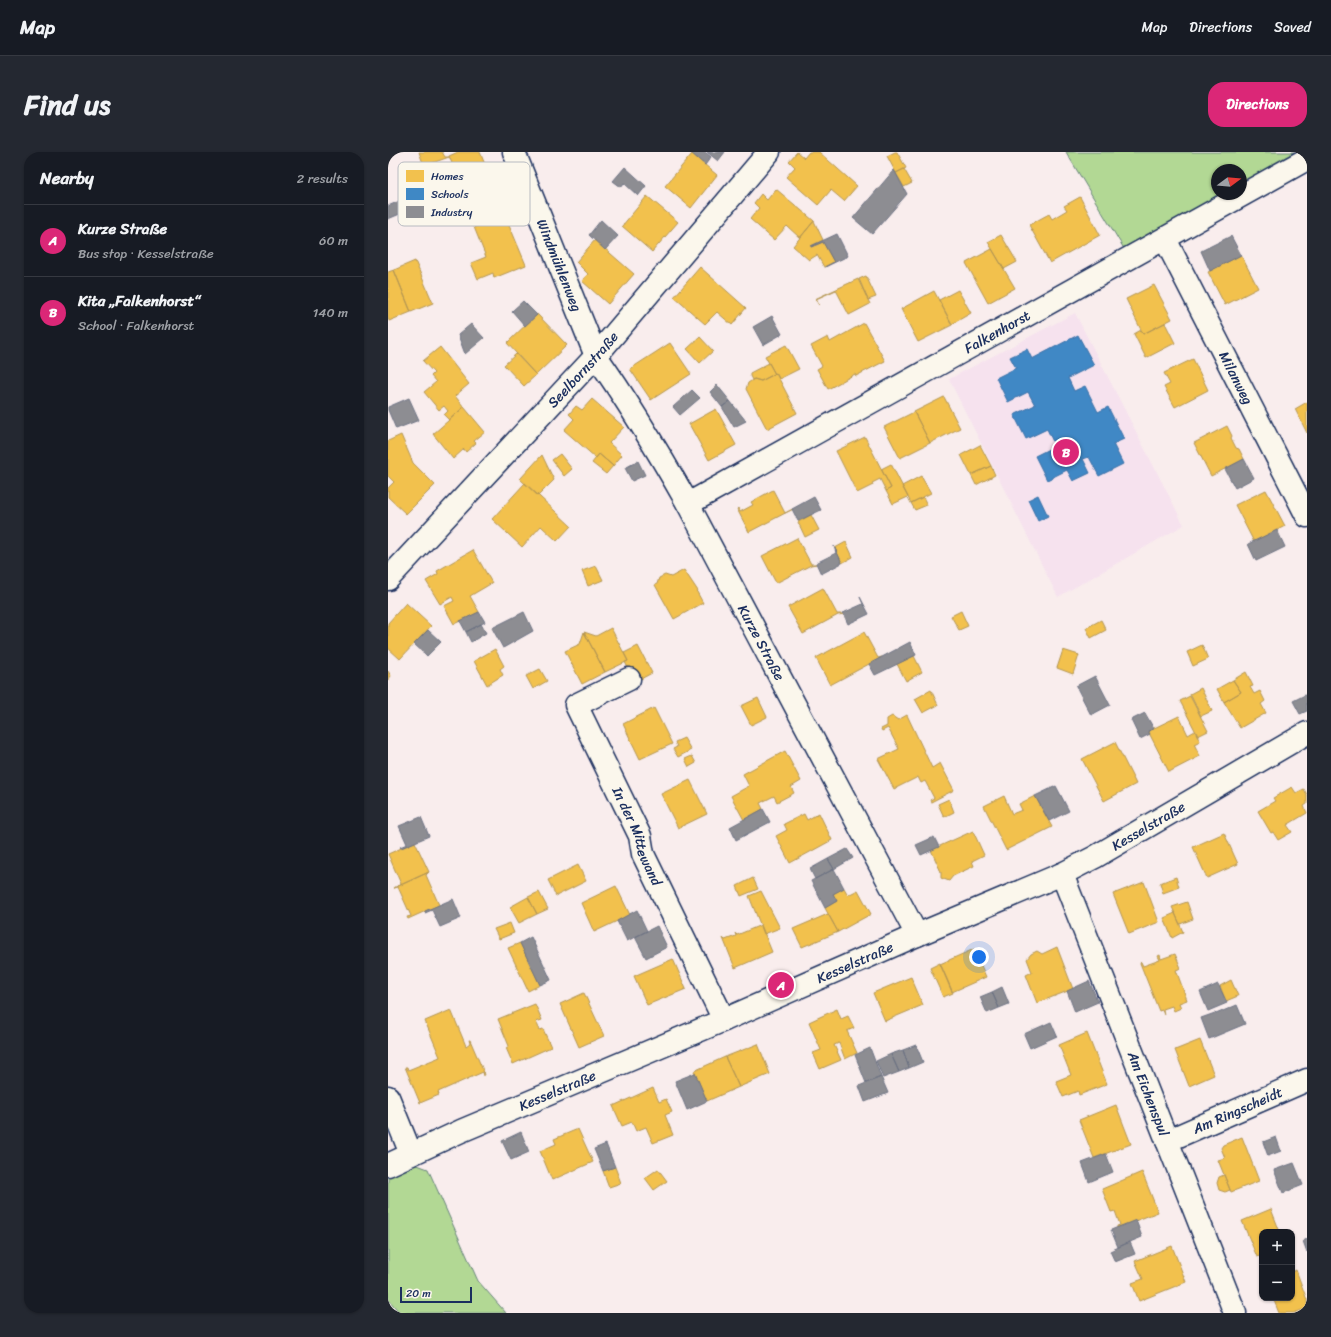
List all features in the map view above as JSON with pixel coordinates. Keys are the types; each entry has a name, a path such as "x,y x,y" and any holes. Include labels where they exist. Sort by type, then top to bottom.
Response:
{"street":[{"name":"Windmühlenweg","path":"514,152 518,162"},
{"name":"Seelbornstraße","path":"389,576 596,356 769,152"},
{"name":"Falkenhorst","path":"688,504 1307,159"},
{"name":"Windmühlenweg","path":"530,192 596,356"},
{"name":"Milanweg","path":"1165,239 1307,516"},
{"name":"Kurze Straße","path":"596,356 651,439 688,504 917,935"},
{"name":"In der Mittewand","path":"629,679 576,705 640,836 643,854 724,1020"},
{"name":"Kesselstraße","path":"388,1165 461,1131 724,1020 917,935 1062,874 1095,857 1307,733"},
{"name":"Am Eichenspul","path":"1062,874 1235,1313"},
{"name":"Am Ringscheidt","path":"1167,1141 1307,1080"},
{"path":"388,1097 411,1154"}],"shaded area":[{"path":"1075,313 1184,525 1058,597 949,379"}],"green space":[{"path":"1066,152 1304,152 1247,184 1247,164 1211,164 1211,200 1218,200 1126,252"},
{"path":"388,1154 428,1169 478,1281 506,1313 400,1313 388,1299"}],"building: Homes":[{"path":"419,152 442,152 445,157 449,157 435,162 423,162"},
{"path":"458,152 480,152 484,162 451,162 449,156"},
{"path":"797,152 804,158 809,152 819,152 857,186 844,201 831,190 818,205 786,177 795,167 789,161"},
{"path":"897,152 906,168 896,173 887,156"},
{"path":"692,154 717,175 691,208 665,186"},
{"path":"904,169 912,183 904,187 896,173"},
{"path":"776,189 814,221 800,238 787,226 774,240 750,219 759,208 754,203 761,194 767,200"},
{"path":"647,196 678,222 652,252 622,226"},
{"path":"1080,197 1100,235 1050,263 1029,225 1049,214 1052,219 1067,210 1064,206"},
{"path":"814,221 823,240 811,247 823,242 834,262 824,267 817,255 809,260 793,246"},
{"path":"510,226 526,265 494,278 493,273 478,279 471,263 486,257 474,227"},
{"path":"1001,235 1017,262 1004,269 988,242"},
{"path":"595,240 634,274 608,304 582,281 588,274 576,262"},
{"path":"992,249 1015,288 988,303 966,263"},
{"path":"1241,255 1258,288 1225,305 1208,272"},
{"path":"415,261 433,303 411,312 394,270"},
{"path":"700,267 746,308 732,325 717,312 705,324 674,297"},
{"path":"394,270 411,312 389,321 388,272"},
{"path":"866,276 876,297 868,300 859,279"},
{"path":"858,279 870,304 849,315 836,290 816,299 819,305 815,299"},
{"path":"1154,285 1172,319 1143,334 1126,299"},
{"path":"958,290 971,313 952,324 939,300"},
{"path":"934,291 952,325 918,342 901,309"},
{"path":"537,314 567,345 536,375 507,343"},
{"path":"864,323 885,361 856,376 855,374 828,389 817,369 822,366 811,346 828,337 830,342"},
{"path":"1165,323 1175,343 1146,358 1134,334 1141,330 1143,334"},
{"path":"700,337 713,351 700,363 687,349"},
{"path":"670,343 691,374 651,400 630,369"},
{"path":"786,345 799,369 779,379 765,356"},
{"path":"440,347 469,384 455,396 464,407 449,420 444,415 448,411 444,406 439,410 424,392 436,382 431,376 434,373 423,361"},
{"path":"516,354 536,375 524,386 504,365"},
{"path":"1193,359 1208,390 1175,407 1164,387 1170,384 1164,373"},
{"path":"769,363 775,374 761,381 754,379 752,380 750,373"},
{"path":"776,373 797,413 767,429 746,389 748,383 754,379 761,381"},
{"path":"944,397 960,428 930,443 914,412"},
{"path":"592,399 624,427 609,443 622,455 613,466 599,454 596,458 564,430 574,419 569,414 576,406 582,410"},
{"path":"1307,402 1307,433 1295,409"},
{"path":"464,407 485,432 474,441 476,443 466,452 464,449 453,459 433,434"},
{"path":"716,409 736,445 709,460 689,424"},
{"path":"914,412 930,443 900,458 884,427"},
{"path":"1227,426 1236,448 1239,449 1244,459 1211,476 1194,443"},
{"path":"401,435 413,463 435,485 406,514 388,497 388,488 394,482 388,476 388,441"},
{"path":"865,437 891,488 886,491 880,479 872,483 873,485 857,493 836,451"},
{"path":"980,445 991,466 971,475 961,455"},
{"path":"560,454 572,469 564,476 552,460"},
{"path":"599,454 613,466 606,474 592,463"},
{"path":"542,455 554,480 538,496 520,479"},
{"path":"891,464 908,497 893,504 886,491 891,488 881,469"},
{"path":"991,466 995,475 976,485 971,475"},
{"path":"921,476 931,493 911,503 902,486"},
{"path":"525,483 571,526 557,541 541,526 522,547 492,519"},
{"path":"773,490 785,513 793,509 749,532 737,509 738,508 740,512 753,505 751,502"},
{"path":"1266,490 1285,526 1254,542 1235,505"},
{"path":"923,497 927,505 915,510 911,503"},
{"path":"811,515 819,530 805,537 798,522"},
{"path":"797,538 811,564 816,564 811,565 776,583 762,556"},
{"path":"846,542 853,557 842,563 835,548"},
{"path":"473,550 492,583 470,596 479,612 454,624 444,606 454,601 452,597 440,604 426,581 438,574 437,571"},
{"path":"596,566 603,580 588,586 582,571"},
{"path":"684,570 698,591 697,592 703,603 674,619 655,585 657,584 659,578 665,575 671,577"},
{"path":"823,588 837,614 844,614 838,615 803,634 788,607"},
{"path":"406,603 431,626 400,659 388,648 388,623"},
{"path":"961,611 968,626 959,630 951,616"},
{"path":"1101,620 1106,630 1091,638 1086,628"},
{"path":"611,628 628,661 605,672 584,632 596,636"},
{"path":"584,632 605,672 582,684 565,651 580,644"},
{"path":"864,632 878,658 882,657 830,685 816,658"},
{"path":"1202,645 1208,659 1193,666 1187,652"},
{"path":"638,646 652,673 635,682 625,662 628,661 624,653"},
{"path":"495,649 504,666 500,669 503,675 487,685 474,661"},
{"path":"1063,650 1079,655 1073,674 1057,668"},
{"path":"914,656 922,672 906,681 897,664"},
{"path":"540,669 547,681 533,689 526,676"},
{"path":"388,671 391,676 388,680"},
{"path":"1246,672 1253,686 1250,687 1254,694 1260,691 1265,701 1261,704 1266,713 1240,728 1224,702 1241,692 1233,680"},
{"path":"1233,680 1241,692 1224,702 1217,689"},
{"path":"1201,688 1212,711 1201,716 1190,694"},
{"path":"931,690 938,705 923,713 915,699"},
{"path":"1190,696 1208,731 1198,736 1180,701"},
{"path":"758,698 767,717 751,725 741,706"},
{"path":"654,708 672,744 640,759 623,724"},
{"path":"907,715 932,768 940,763 954,790 931,802 930,800 934,798 925,781 921,783 918,777 894,789 878,759 899,749 888,728 882,731 881,729 887,726 887,719 892,716 898,720"},
{"path":"1179,716 1188,735 1195,731 1200,741 1194,744 1200,756 1169,772 1148,731"},
{"path":"684,738 691,750 678,757 673,749 677,747 675,742"},
{"path":"1115,742 1136,784 1104,801 1082,759"},
{"path":"785,751 801,781 791,787 794,793 777,802 774,796 760,803 763,809 744,820 731,796 749,786 743,774"},
{"path":"692,756 696,763 689,767 685,759"},
{"path":"690,780 707,814 678,828 661,794"},
{"path":"1292,787 1296,793 1304,789 1307,795 1307,804 1304,806 1307,813 1287,825 1292,832 1278,840 1273,832 1271,833 1258,811 1275,801 1273,798"},
{"path":"1004,796 1012,814 1022,810 1019,804 1035,796 1052,827 1006,850 984,806"},
{"path":"949,799 954,812 944,817 938,804"},
{"path":"819,813 832,840 790,863 776,836 787,830 784,824 804,814 807,820"},
{"path":"973,831 984,855 972,861 974,866 953,876 949,881 941,878 941,872 931,850"},
{"path":"1224,833 1238,864 1207,878 1193,847"},
{"path":"415,842 429,872 394,888 401,884 388,854"},
{"path":"578,865 586,881 556,896 548,880"},
{"path":"429,872 426,875 439,905 408,919 407,917 411,916 398,887 394,888"},
{"path":"1176,877 1179,887 1163,893 1160,883"},
{"path":"753,878 758,889 741,896 737,886"},
{"path":"1144,882 1159,922 1129,934 1113,894"},
{"path":"616,886 630,915 594,932 581,903"},
{"path":"844,888 848,895 858,890 871,914 838,932 825,908 837,901 833,894"},
{"path":"761,891 780,928 764,934 749,896"},
{"path":"539,892 548,909 537,914 528,897"},
{"path":"528,897 537,914 519,923 510,907"},
{"path":"1187,902 1193,919 1180,924 1172,907"},
{"path":"1175,913 1183,932 1172,938 1164,918"},
{"path":"828,914 838,932 802,947 793,929"},
{"path":"510,923 514,933 499,939 494,929"},
{"path":"761,925 772,952 735,968 723,938 725,940 736,936 735,933 737,935"},
{"path":"520,943 540,985 528,991 508,948"},
{"path":"1057,947 1073,989 1037,1003 1026,975 1032,972 1027,959 1031,954 1037,951 1042,954"},
{"path":"974,949 986,977 952,992 940,964"},
{"path":"1175,954 1181,968 1176,970 1187,1000 1179,1003 1181,1008 1174,1011 1172,1006 1163,1009 1164,1015 1162,1010 1159,1011 1140,963 1141,962 1143,966 1160,960 1158,956 1160,955 1161,959"},
{"path":"673,959 686,989 647,1005 634,976"},
{"path":"940,963 953,993 943,997 930,968"},
{"path":"911,977 923,1005 885,1021 873,993"},
{"path":"1231,980 1238,996 1226,1001 1220,986"},
{"path":"584,993 604,1036 579,1047 560,1004"},
{"path":"535,1004 542,1020 536,1022 540,1030 543,1029 551,1047 513,1064 506,1048 509,1046 498,1019"},
{"path":"837,1009 841,1019 848,1016 854,1028 847,1031 857,1053 845,1059 839,1043 834,1045 841,1060 820,1069 813,1053 821,1050 809,1022"},
{"path":"451,1010 466,1046 470,1043 470,1040 485,1075 484,1076 483,1072 438,1092 439,1095 420,1103 405,1067 407,1067 408,1070 440,1057 425,1021"},
{"path":"1087,1033 1107,1084 1079,1095 1078,1091 1063,1097 1056,1081 1071,1075 1059,1045"},
{"path":"1200,1040 1214,1075 1189,1086 1175,1050"},
{"path":"758,1044 770,1074 739,1087 725,1057"},
{"path":"725,1057 739,1087 707,1101 694,1071"},
{"path":"653,1088 659,1102 666,1099 672,1112 665,1115 673,1135 653,1143 646,1127 636,1131 632,1122 622,1126 613,1106"},
{"path":"1116,1105 1131,1144 1094,1158 1079,1120"},
{"path":"578,1129 593,1162 552,1180 540,1151 556,1144 554,1139"},
{"path":"1242,1137 1259,1181 1231,1192 1218,1160 1225,1158 1221,1148 1223,1145"},
{"path":"615,1167 621,1183 609,1187 603,1171"},
{"path":"658,1169 667,1181 654,1190 645,1178"},
{"path":"1142,1172 1158,1212 1117,1228 1117,1226 1120,1225 1115,1211 1111,1212 1102,1189"},
{"path":"1224,1175 1230,1190 1225,1192 1219,1190 1217,1183 1219,1177"},
{"path":"1271,1209 1279,1229 1259,1229 1259,1256 1257,1257 1242,1221"},
{"path":"1172,1246 1186,1282 1139,1301 1132,1283 1143,1279 1135,1261"},
{"path":"1295,1270 1307,1300 1307,1308 1294,1313 1279,1313 1274,1301 1295,1301"}],"building: Schools":[{"path":"1078,335 1094,365 1068,378 1074,391 1085,386 1098,412 1108,407 1124,439 1113,444 1123,464 1099,476 1089,457 1083,459 1090,473 1073,481 1067,470 1047,480 1035,456 1055,446 1047,429 1026,439 1014,415 1035,405 1028,392 1008,402 996,378 1016,368 1010,357 1027,349 1032,359"},
{"path":"1038,495 1048,516 1038,521 1028,500"}],"building: Industry":[{"path":"690,152 705,152 711,157 705,165"},
{"path":"707,152 725,152 718,161"},
{"path":"625,167 646,186 638,196 624,183 621,187 613,181"},
{"path":"894,170 907,194 872,234 853,218"},
{"path":"398,202 398,215 388,219 388,206"},
{"path":"601,220 618,236 605,250 589,235"},
{"path":"837,234 848,256 825,267 834,262 823,242 811,246"},
{"path":"1231,236 1241,255 1210,271 1201,251"},
{"path":"523,301 537,315 525,326 512,311"},
{"path":"772,316 782,334 763,345 753,327"},
{"path":"471,324 484,338 465,354 458,335"},
{"path":"717,385 730,401 722,407 710,392"},
{"path":"692,390 700,398 680,415 673,407"},
{"path":"409,398 419,420 396,429 388,407"},
{"path":"730,401 746,421 734,427 722,407"},
{"path":"1244,459 1254,478 1235,488 1225,469"},
{"path":"638,461 645,475 632,481 625,468"},
{"path":"814,497 821,510 798,521 792,509"},
{"path":"1277,530 1285,547 1256,561 1248,544"},
{"path":"834,546 842,563 821,574 816,563 836,553"},
{"path":"860,597 869,614 848,624 843,613 863,604"},
{"path":"479,612 485,622 466,632 460,621"},
{"path":"524,612 533,631 503,648 492,628"},
{"path":"481,624 486,633 471,642 466,632"},
{"path":"428,630 441,642 427,656 414,644"},
{"path":"910,642 916,655 875,675 869,664"},
{"path":"1095,676 1110,705 1091,715 1076,686"},
{"path":"1307,694 1307,711 1300,714 1293,701"},
{"path":"1145,713 1154,729 1148,731 1150,734 1140,739 1131,720"},
{"path":"1056,786 1069,811 1049,821 1035,796"},
{"path":"763,809 770,822 736,840 730,827"},
{"path":"421,817 429,836 401,848 400,847 407,844 399,826"},
{"path":"934,837 939,847 921,855 916,845"},
{"path":"847,849 853,858 834,869 828,859"},
{"path":"828,859 834,869 815,879 810,869"},
{"path":"834,869 844,888 833,894 837,901 825,908 811,881"},
{"path":"453,899 461,918 440,927 432,910 425,913 425,911"},
{"path":"637,910 647,931 627,941 617,921"},
{"path":"657,926 667,947 646,958 635,937"},
{"path":"531,937 551,980 540,985 520,943"},
{"path":"1089,981 1098,1002 1075,1012 1067,991"},
{"path":"1218,984 1227,1003 1208,1011 1200,992"},
{"path":"1002,987 1009,1004 999,1008 992,992"},
{"path":"992,992 999,1008 987,1013 980,997"},
{"path":"1237,1005 1245,1024 1209,1039 1201,1018 1215,1013 1216,1014"},
{"path":"1051,1022 1057,1036 1030,1048 1024,1034"},
{"path":"916,1045 923,1062 909,1068 903,1050"},
{"path":"870,1048 881,1077 866,1083 855,1055"},
{"path":"903,1050 909,1068 899,1072 891,1054"},
{"path":"891,1054 899,1072 883,1078 876,1061"},
{"path":"695,1073 707,1101 687,1110 675,1081"},
{"path":"881,1077 888,1093 865,1102 859,1086"},
{"path":"521,1132 529,1152 511,1160 502,1141"},
{"path":"1276,1137 1281,1151 1268,1156 1263,1142"},
{"path":"606,1144 615,1167 603,1171 594,1149"},
{"path":"1106,1154 1113,1172 1089,1182 1082,1163"},
{"path":"1294,1163 1303,1185 1283,1193 1274,1170"},
{"path":"1136,1220 1142,1237 1118,1247 1111,1230"},
{"path":"1307,1239 1307,1252 1303,1241"},
{"path":"1130,1242 1135,1254 1115,1262 1110,1251"}],"place":[{"name":"Kita „Falkenhorst“","path":"1066,452"},
{"name":"Kurze Straße","path":"781,985"}]}
